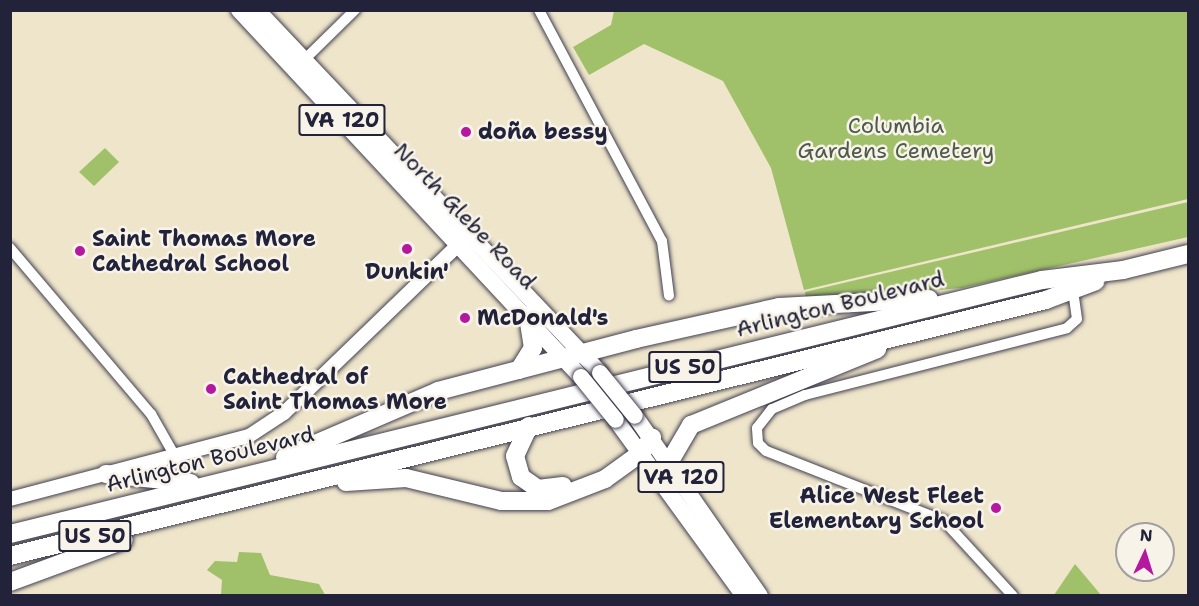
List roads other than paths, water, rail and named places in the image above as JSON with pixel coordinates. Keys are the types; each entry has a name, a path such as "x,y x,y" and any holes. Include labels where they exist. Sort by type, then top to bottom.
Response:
{"highway":[{"name":"Arlington Boulevard","path":"10,534 970,297 1042,280 1123,270 1188,254"},
{"name":"Arlington Boulevard","path":"10,556 918,331 1073,289 1123,270"},
{"path":"248,474 418,398 574,356 779,307 970,297"},
{"path":"519,370 533,348 528,315"},
{"path":"670,461 691,425 918,331"},
{"path":"529,426 516,462 521,477 538,489 582,478 638,449"},
{"path":"263,492 393,478 501,501 539,502 585,489 652,438"},
{"path":"106,474 205,485"},
{"path":"10,582 167,526 179,515"},
{"path":"10,523 72,519"}],"main road":[{"name":"North Glebe Road","path":"239,10 299,65 465,238 574,356 581,377 638,449"},
{"name":"North Glebe Road","path":"257,10 299,65"},
{"name":"North Glebe Road","path":"465,238 528,315 574,356 600,373 652,438"},
{"name":"VA 120","path":"652,438 670,461 744,596"},
{"name":"VA 120","path":"638,449 702,522 760,596"}],"street":[{"path":"299,65 355,10"},
{"path":"539,10 662,241 669,296"},
{"path":"10,499 176,458 249,436 276,419 465,238"},
{"path":"10,248 151,414 176,458"},
{"path":"1013,596 944,521 766,451 758,443 757,428 780,405 868,376 1066,328 1077,319 1073,289"}],"place":[{"name":"doña bessy","path":"466,132"},
{"name":"Dunkin'","path":"407,249"},
{"name":"Saint Thomas More Cathedral School","path":"80,251"},
{"name":"McDonald's","path":"465,318"},
{"name":"Cathedral of Saint Thomas More","path":"211,389"},
{"name":"Alice West Fleet Elementary School","path":"996,508"}],"park label":[{"name":"Columbia Gardens Cemetery","path":"896,138"}]}
